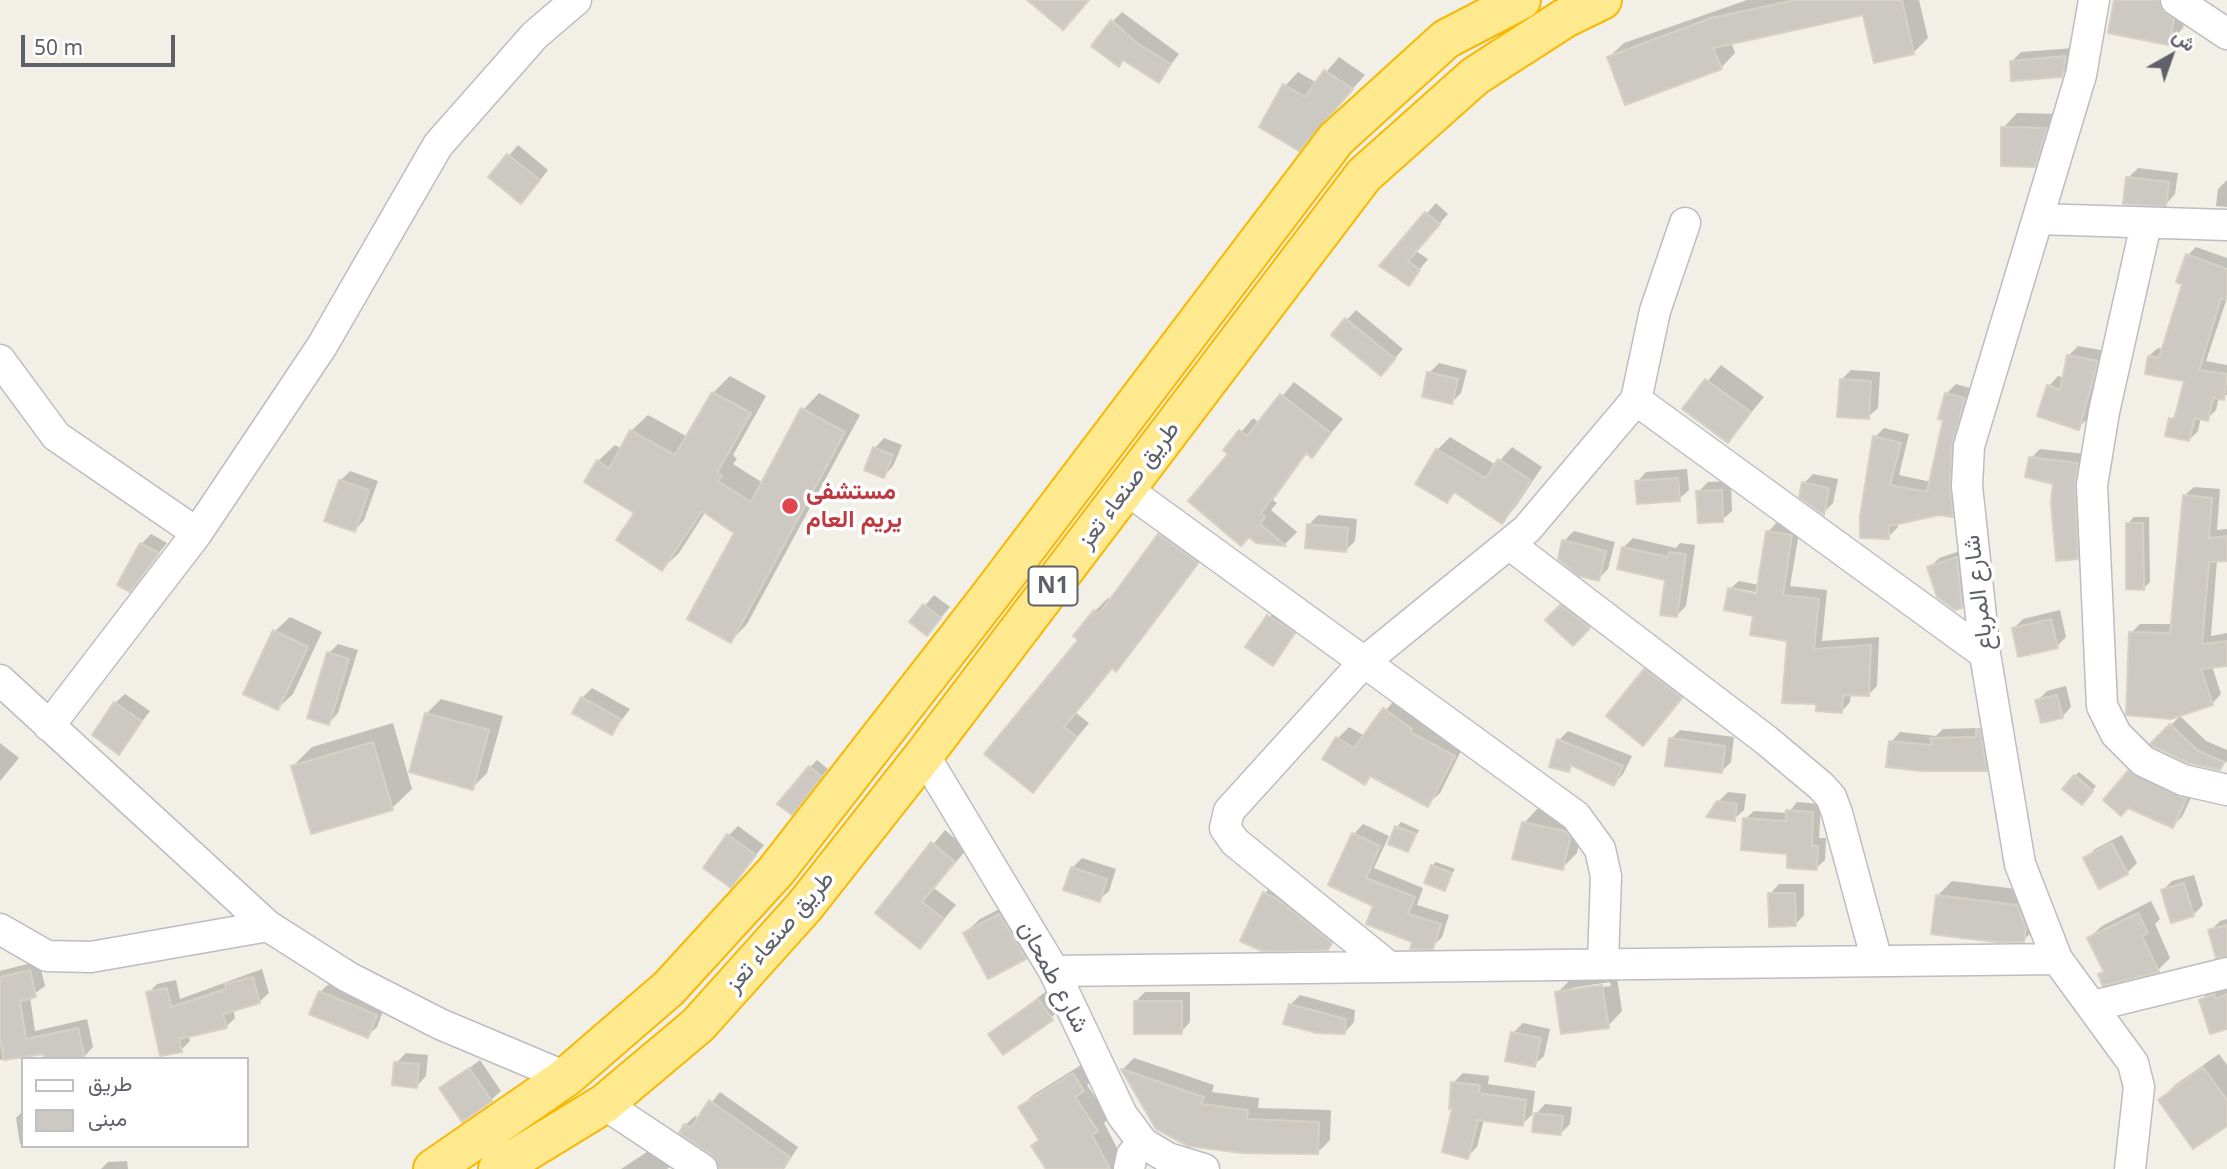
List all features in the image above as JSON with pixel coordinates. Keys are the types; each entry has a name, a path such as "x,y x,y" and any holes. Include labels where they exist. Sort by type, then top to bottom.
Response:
{"highway":[{"name":"طريق صنعاء تعز","path":"433,1169 566,1077 669,988 775,871 990,596 1336,139 1446,39 1521,0"},
{"name":"طريق صنعاء تعز","path":"498,1169 604,1104 698,1025 804,907 924,755 1364,176 1475,76 1565,18 1602,0"},
{"path":"890,722 924,755"}],"street":[{"path":"49,726 197,533 322,346 438,145 535,35 576,0"},
{"name":"شارع المرباع","path":"2094,0 2081,75 1969,446 1967,486 1985,654 2020,864 2057,959 2133,1063 2138,1087 2130,1169"},
{"path":"2176,0 2227,34"},
{"path":"2038,219 2227,225"},
{"path":"1388,966 1234,842 1225,828 1229,811 1364,662 1527,529 1636,400 1656,311 1685,223"},
{"path":"2146,224 2104,412 2092,485 2102,706 2116,734 2143,761 2183,780 2227,790"},
{"path":"0,360 55,436 197,533"},
{"path":"1636,400 1985,654"},
{"path":"1126,489 1576,816 1600,849 1606,876 1603,963"},
{"path":"1509,544 1766,740 1821,786 1837,813 1877,961"},
{"path":"0,680 268,926 348,977 428,1018 566,1077"},
{"name":"شارع طمحان","path":"924,755 1055,971 1122,1115 1136,1156 1168,1158 1204,1169"},
{"path":"0,929 47,956 91,957 268,926"},
{"path":"1055,971 2057,959"},
{"path":"2093,1006 2227,973"},
{"path":"604,1104 702,1169"}],"building":[{"path":"1027,0 1089,0 1063,30"},
{"path":"1795,0 1902,0 1914,54 1874,63 1863,15 1713,48 1722,69 1625,105 1607,57 1711,18"},
{"path":"2114,0 2159,0 2161,8 2174,20 2169,45 2108,33"},
{"path":"1111,20 1137,43 1171,64 1159,83 1123,60 1119,67 1091,46"},
{"path":"2066,56 2062,77 2011,81 2010,61"},
{"path":"1324,70 1353,89 1299,151 1259,127 1283,84 1305,97"},
{"path":"2001,127 2047,128 2035,167 2001,166"},
{"path":"507,154 540,180 521,204 488,177"},
{"path":"2126,177 2169,182 2166,206 2123,204"},
{"path":"1425,212 1440,224 1408,261 1420,270 1409,286 1379,266"},
{"path":"2186,254 2227,269 2227,300 2221,298 2199,370 2227,374 2224,400 2213,398 2208,421 2195,418 2189,441 2165,436 2169,418 2174,420 2184,381 2145,374 2148,356 2159,358 2182,284 2176,282"},
{"path":"1345,318 1395,359 1381,376 1331,335"},
{"path":"2067,355 2098,361 2079,430 2037,416 2047,385 2060,390"},
{"path":"1427,372 1458,379 1452,404 1422,397"},
{"path":"1705,379 1751,412 1728,443 1682,409"},
{"path":"1840,379 1871,381 1869,419 1837,417"},
{"path":"712,392 751,413 717,473 722,476 718,481 751,502 801,408 845,432 731,643 687,619 734,533 702,511 662,571 616,540 634,513 584,482 597,460 609,469 630,430 675,455"},
{"path":"1945,393 1965,398 1952,445 1950,485 1953,517 1939,515 1889,526 1889,539 1860,538 1860,516 1873,436 1901,443 1890,485 1927,492 1943,420 1938,419"},
{"path":"1280,394 1331,433 1312,458 1306,453 1261,513 1265,517 1260,524 1286,546 1256,543 1249,537 1241,546 1188,501 1228,454 1223,450 1239,430 1247,436"},
{"path":"873,447 893,455 884,478 864,470"},
{"path":"1436,449 1486,478 1498,459 1531,480 1502,524 1454,492 1447,503 1415,484"},
{"path":"2029,457 2078,463 2075,486 2078,559 2056,561 2051,502 2053,484 2025,477"},
{"path":"1678,478 1680,501 1637,504 1635,481"},
{"path":"339,480 369,490 355,532 324,521"},
{"path":"1802,482 1829,488 1824,515 1799,497"},
{"path":"1722,490 1723,522 1698,523 1696,491"},
{"path":"2183,495 2212,498 2209,538 2227,536 2227,561 2209,562 2202,644 2227,641 2227,666 2201,669 2213,705 2171,719 2126,715 2129,632 2170,633"},
{"path":"2126,523 2143,523 2144,590 2126,589"},
{"path":"1307,524 1348,528 1346,552 1305,548"},
{"path":"1766,531 1792,535 1783,595 1819,599 1814,649 1871,645 1869,696 1843,695 1842,713 1816,711 1816,704 1782,703 1787,641 1750,635 1753,616 1724,610 1728,588 1756,594"},
{"path":"1158,534 1198,563 1116,672 1112,668 1064,727 1077,737 1033,793 984,754 1078,640 1073,636 1094,610 1099,614"},
{"path":"1562,540 1606,551 1599,581 1579,576 1558,559"},
{"path":"140,543 159,553 130,592 117,585"},
{"path":"1622,547 1668,557 1669,552 1686,554 1677,617 1660,615 1665,580 1617,569"},
{"path":"1957,557 1962,608 1955,610 1937,597 1927,567"},
{"path":"923,604 941,618 927,636 909,622"},
{"path":"1560,605 1590,628 1573,646 1545,620"},
{"path":"1267,615 1295,633 1273,666 1245,647"},
{"path":"2051,619 2058,648 2018,657 2012,628"},
{"path":"273,630 308,647 278,710 243,694"},
{"path":"327,652 349,659 329,725 307,718"},
{"path":"1644,669 1682,698 1643,746 1606,716"},
{"path":"2057,695 2063,718 2041,723 2035,700"},
{"path":"581,697 621,719 612,735 572,713"},
{"path":"114,702 142,721 119,755 92,735"},
{"path":"1383,708 1412,729 1410,732 1455,756 1428,807 1370,776 1365,785 1322,759 1336,737 1354,748"},
{"path":"425,713 489,730 473,790 409,772"},
{"path":"2170,724 2197,750 2224,762 2220,770 2189,763 2150,744"},
{"path":"1976,729 1980,730 1987,771 1922,771 1886,767 1889,741 1931,745 1931,738 1976,737"},
{"path":"1669,738 1725,746 1722,773 1665,766"},
{"path":"1557,739 1623,766 1614,786 1571,765 1569,772 1549,767"},
{"path":"373,742 393,810 311,834 291,766"},
{"path":"809,766 822,777 792,815 777,804"},
{"path":"2128,771 2186,799 2173,828 2128,808 2121,816 2103,800"},
{"path":"2074,775 2093,791 2082,805 2062,789"},
{"path":"1717,801 1737,804 1735,821 1706,817"},
{"path":"1786,810 1813,812 1812,846 1818,846 1817,870 1787,868 1787,854 1741,850 1743,818 1786,821"},
{"path":"1522,822 1566,831 1570,838 1563,870 1512,859"},
{"path":"1395,826 1416,834 1408,852 1388,844"},
{"path":"1352,833 1380,846 1366,878 1415,897 1408,914 1441,924 1433,949 1410,949 1412,942 1366,924 1373,906 1328,885"},
{"path":"727,834 756,855 731,888 703,868"},
{"path":"931,842 955,862 922,902 944,919 920,949 875,913"},
{"path":"2112,843 2128,874 2099,889 2083,858"},
{"path":"1431,865 1452,873 1445,891 1424,883"},
{"path":"1071,867 1107,879 1100,902 1063,890"},
{"path":"2184,883 2194,916 2171,923 2161,890"},
{"path":"1263,892 1277,899 1332,943 1328,950 1262,951 1240,941"},
{"path":"1768,893 1795,893 1796,926 1769,927"},
{"path":"1936,895 2017,905 2026,928 2024,942 1995,942 1931,934"},
{"path":"2138,913 2148,933 2142,936 2159,972 2103,986 2098,974 2104,972 2087,938"},
{"path":"999,914 1026,959 988,979 963,933"},
{"path":"2227,925 2227,956 2216,958 2208,930"},
{"path":"30,970 36,997 20,1001 26,1039 78,1028 85,1057 44,1057 43,1054 4,1060 0,1038 0,977"},
{"path":"253,977 260,1003 223,1014 227,1028 179,1039 182,1052 160,1056 146,992 167,988 171,1007 226,989 225,984"},
{"path":"1602,985 1609,1028 1561,1034 1555,992"},
{"path":"319,991 377,1015 368,1038 309,1014"},
{"path":"2214,994 2216,999 2227,994 2227,1029 2210,1034 2199,1000"},
{"path":"1038,999 1053,1020 1003,1055 988,1034"},
{"path":"1134,1001 1182,1001 1182,1034 1134,1034"},
{"path":"1289,1004 1346,1019 1345,1034 1317,1033 1283,1024"},
{"path":"1511,1032 1541,1038 1535,1067 1505,1061"},
{"path":"394,1062 419,1064 417,1088 392,1085"},
{"path":"2203,1067 2227,1100 2227,1126 2193,1149 2158,1100"},
{"path":"469,1068 492,1101 462,1122 439,1088"},
{"path":"1121,1069 1204,1097 1201,1104 1248,1110 1247,1119 1319,1122 1318,1154 1242,1153 1188,1146 1156,1129"},
{"path":"1073,1073 1084,1091 1075,1097 1098,1131 1092,1135 1110,1169 1046,1169 1031,1146 1039,1140 1018,1107"},
{"path":"1451,1082 1480,1085 1479,1093 1526,1100 1523,1126 1478,1120 1468,1159 1442,1152 1452,1109 1449,1109"},
{"path":"709,1100 790,1157 782,1169 719,1169 712,1155 679,1133 684,1124 691,1128"},
{"path":"1534,1113 1563,1116 1561,1135 1532,1132"}],"place":[{"name":"مستشفى يريم العام","path":"790,506"}]}
